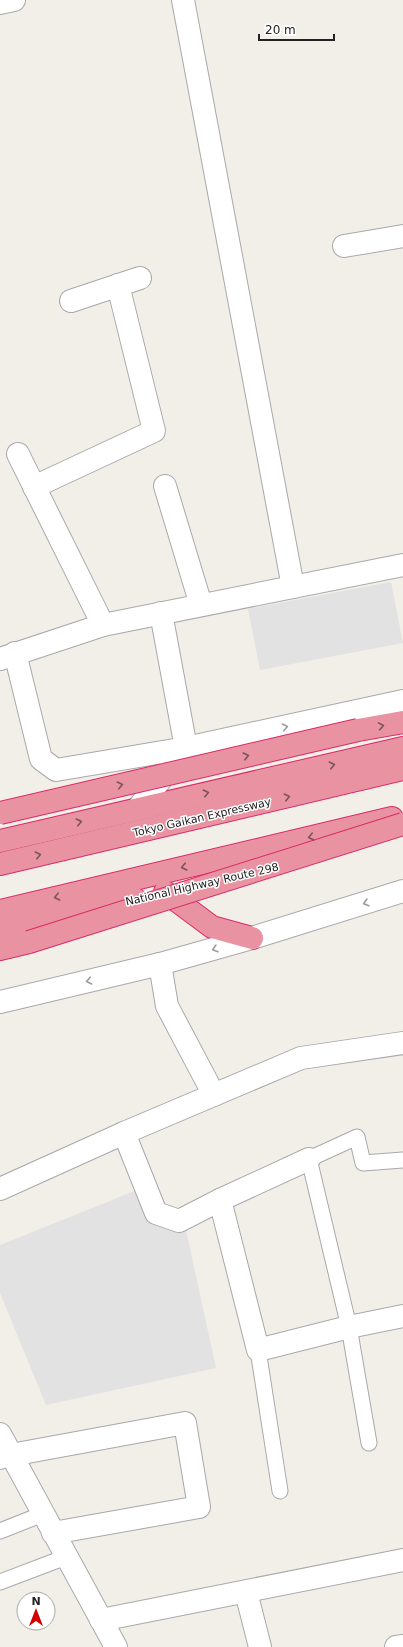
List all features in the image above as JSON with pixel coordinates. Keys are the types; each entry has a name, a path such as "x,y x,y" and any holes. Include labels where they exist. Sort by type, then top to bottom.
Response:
{"highway":[{"path":"0,813 358,730 403,722"},
{"path":"0,841 403,748"},
{"name":"Tokyo Gaikan Expressway","path":"0,864 403,769"},
{"path":"0,910 403,816"},
{"path":"0,949 29,942 403,824"},
{"name":"National Highway Route 298","path":"0,932 403,835"},
{"path":"164,892 212,927 252,938"}],"street":[{"path":"0,3 14,0"},
{"path":"183,0 293,587"},
{"path":"344,246 403,236"},
{"path":"71,301 140,278"},
{"path":"34,488 154,431 118,285"},
{"path":"18,454 102,625"},
{"path":"165,486 201,605"},
{"path":"403,565 102,625 8,656 41,759 56,770 186,748 403,701"},
{"path":"138,808 186,748 161,613"},
{"path":"0,1002 160,964 252,938 403,891"},
{"path":"160,964 167,1006 214,1095"},
{"path":"0,1189 124,1133 301,1058 403,1043"},
{"path":"124,1133 156,1213 179,1221 220,1200 309,1159"},
{"path":"220,1200 258,1350 349,1327 403,1316"},
{"path":"6,1456 185,1423 199,1507 53,1533"},
{"path":"0,1434 6,1456 43,1514 116,1647"},
{"path":"101,1620 403,1560"},
{"path":"246,1592 260,1647"},
{"path":"396,1647 403,1646"}],"lane":[{"path":"369,1442 349,1327 309,1159 357,1137 363,1163 403,1160"},
{"path":"258,1350 280,1491"},
{"path":"0,1531 43,1514"},
{"path":"0,1582 66,1557"}],"shaded area":[{"path":"391,582 403,643 260,670 248,609"},
{"path":"137,1190 186,1230 216,1368 46,1405 0,1293 0,1245"}]}
